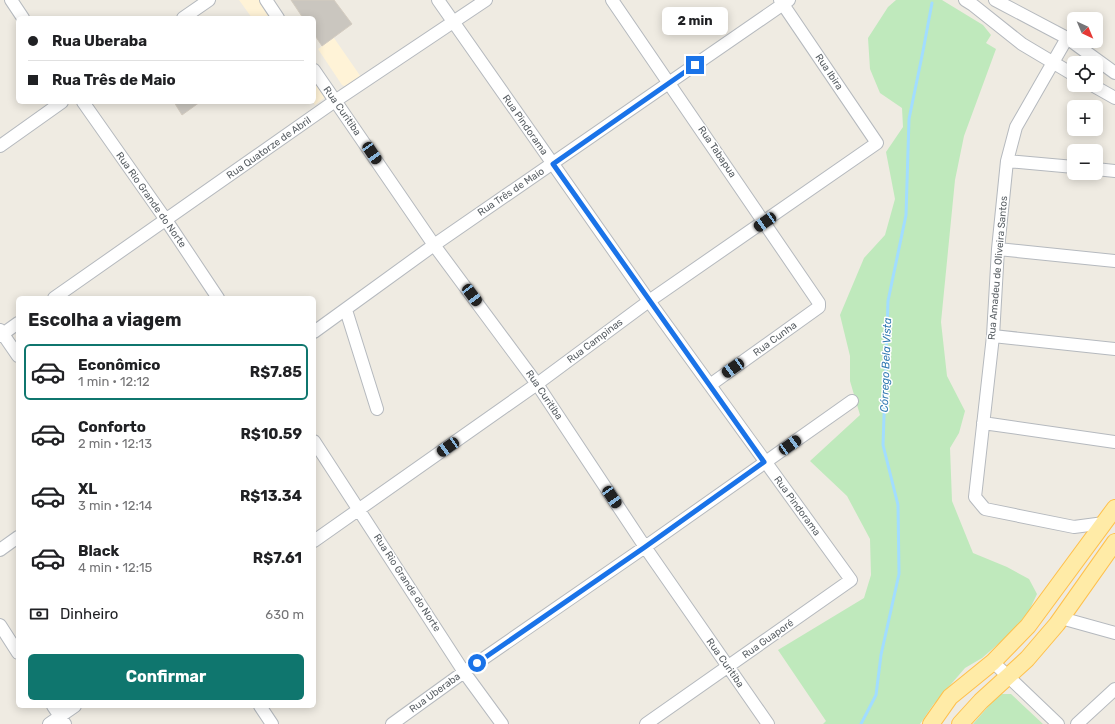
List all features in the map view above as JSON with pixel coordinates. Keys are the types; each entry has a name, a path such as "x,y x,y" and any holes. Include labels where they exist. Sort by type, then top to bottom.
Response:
{"main road":[{"path":"931,724 950,697 992,662 1028,626 1115,508"},
{"path":"960,724 1006,676 1027,659 1061,618 1115,542"}],"street":[{"path":"11,0 23,16"},
{"path":"186,16 209,0"},
{"path":"266,0 277,16"},
{"name":"Rua Pindorama","path":"438,0 649,301 764,462 851,580"},
{"name":"Rua Quatorze de Abril","path":"57,296 336,101 486,0"},
{"name":"Rua Tabapua","path":"612,0 765,222 820,305"},
{"path":"965,0 1022,44 1067,71"},
{"path":"1002,1 1067,38"},
{"name":"Rua Três de Maio","path":"316,331 434,245 670,83 784,2"},
{"name":"Rua Ibira","path":"784,2 877,143"},
{"name":"Rua Amadeu de Oliveira Santos","path":"1067,38 1016,127 1007,161 998,249 993,336 975,498 984,509 1074,527"},
{"path":"1081,48 1115,73"},
{"name":"Rua Curitiba","path":"316,73 434,245 537,384 645,547 768,724"},
{"path":"1103,91 1115,98"},
{"path":"0,146 59,104"},
{"name":"Rua Rio Grande do Norte","path":"84,104 166,220 217,296"},
{"name":"Rua Campinas","path":"316,540 537,384 649,301 877,143"},
{"path":"1007,161 1067,166"},
{"path":"1103,170 1115,171"},
{"path":"998,249 1115,260"},
{"name":"Rua Cunha","path":"710,385 820,305"},
{"path":"346,310 376,409"},
{"path":"16,324 1,333 16,353"},
{"path":"993,336 1115,349"},
{"name":"Rua Uberaba","path":"392,724 852,401"},
{"path":"983,423 1115,442"},
{"name":"Rua Rio Grande do Norte","path":"316,444 464,672 502,724"},
{"path":"1074,527 1104,523"},
{"path":"1074,527 1080,531 1088,544"},
{"path":"0,550 16,538"},
{"name":"Rua Guaporé","path":"646,724 851,580"},
{"path":"1061,618 1115,633"},
{"path":"0,625 16,650"},
{"path":"992,662 1058,724"},
{"path":"1077,724 1115,689"},
{"path":"54,708 62,720"},
{"path":"49,724 62,720 73,708"},
{"path":"261,708 272,724"}],"shaded area":[{"path":"239,0 264,0 272,16 251,16"},
{"path":"334,38 361,77 347,87 342,85 318,49"},
{"path":"316,75 329,94 315,105 316,104"}],"green space":[{"path":"896,0 942,0 983,25 991,35 986,43 996,49 964,136 955,180 941,322 947,376 965,411 959,433 950,448 952,501 973,553 1007,567 1029,579 1037,594 1029,611 1012,632 982,658 965,668 933,705 920,724 823,724 826,721 778,650 864,598 871,575 870,539 847,496 810,461 860,415 850,381 850,356 840,315 864,258 885,235 895,199 886,152 903,127 902,108 880,93 870,69 868,38 888,7"},
{"path":"999,694 1011,694 1043,724 973,724"}],"building":[{"path":"291,0 334,0 352,24 322,46 316,37 316,16 302,16"},
{"path":"175,104 197,104 182,115"}],"waterway":[{"name":"Córrego Bela Vista","path":"861,724 876,695 881,655 899,574 898,505 883,445 888,301 906,215 909,119 932,3"}],"route":[{"path":"477,663 645,547 764,462 553,164 695,65"}]}
